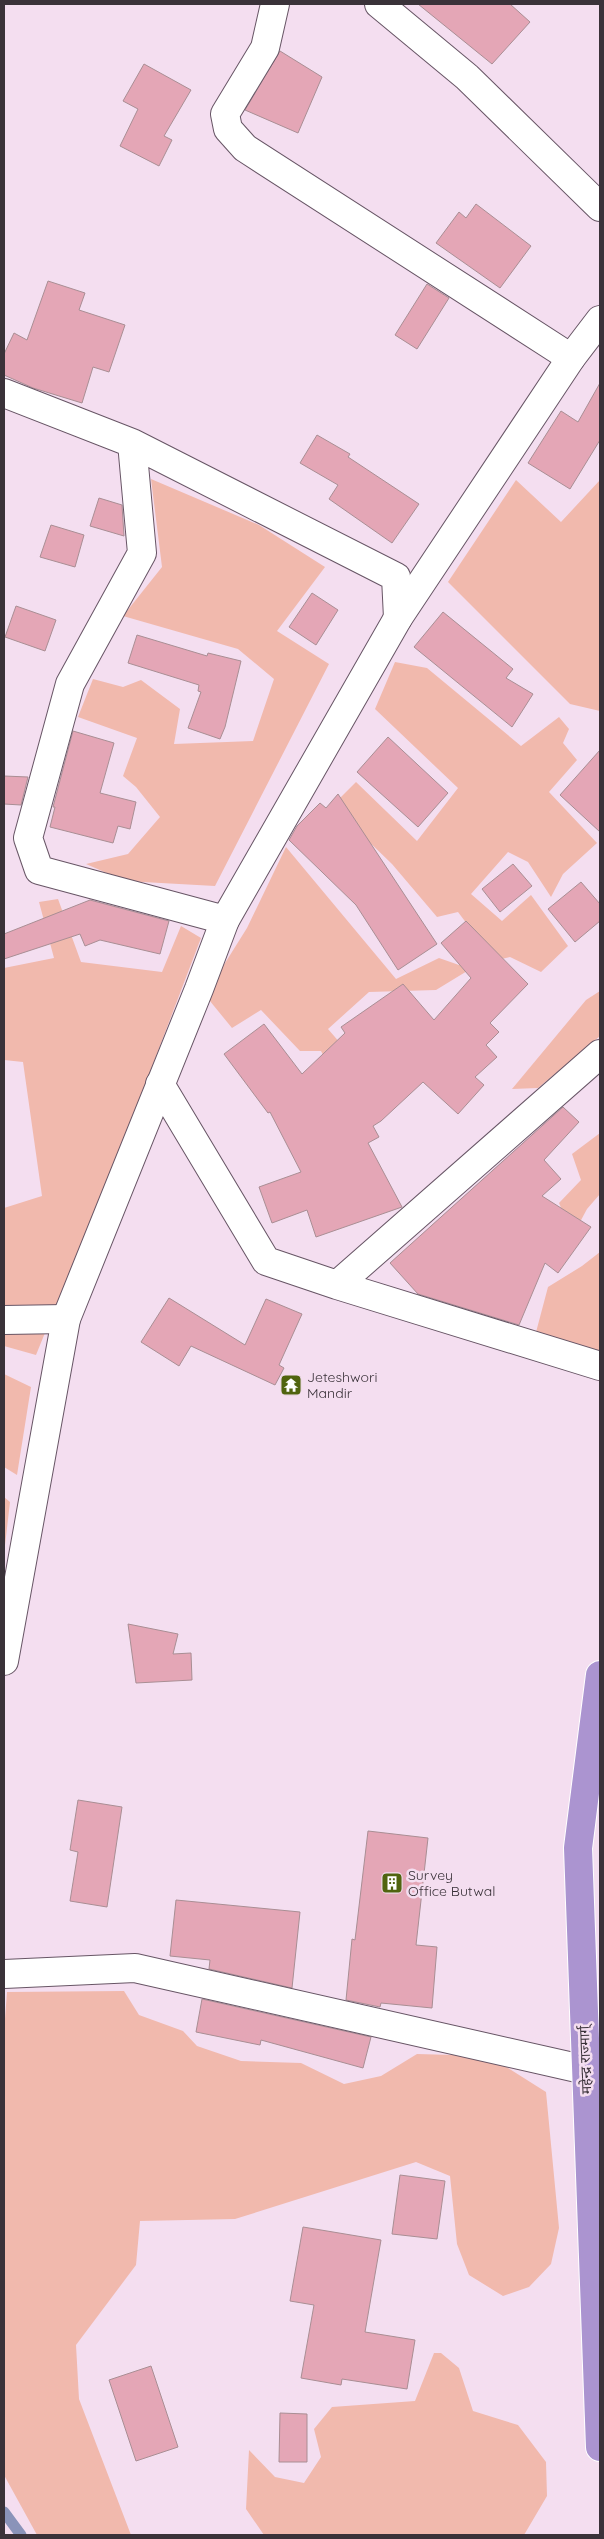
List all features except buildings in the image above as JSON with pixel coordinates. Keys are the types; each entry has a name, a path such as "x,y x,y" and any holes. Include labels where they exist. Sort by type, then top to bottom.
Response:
{"highway":[{"name":"महेन्द्र राज्मार्ग्","path":"600,1675 578,1848 600,2447"}],"street":[{"path":"275,4 265,48 226,114 228,130 245,148 571,358"},
{"path":"379,4 467,77 600,207"},
{"path":"4,1661 66,1319 225,920 398,618 571,358 600,320"},
{"path":"4,393 132,444 396,577 398,618"},
{"path":"132,444 142,553 70,684 28,838 39,870 225,920"},
{"path":"337,1285 600,1054"},
{"path":"160,1084 266,1261 337,1285 600,1366"},
{"path":"4,1320 66,1319"},
{"path":"4,1974 135,1968 586,2070"}],"shaded area":[{"path":"151,479 259,525 325,567 277,631 329,664 215,886 125,881 86,864 128,854 160,817 136,787 123,776 137,738 78,717 93,679 123,687 141,680 180,709 174,744 253,741 274,679 238,649 123,616 162,567"},
{"path":"516,480 561,522 600,480 600,711 570,704 448,582"},
{"path":"395,662 427,668 521,746 559,717 569,729 563,743 577,760 549,792 597,843 563,874 551,897 528,862 508,852 471,894 502,921 531,895 568,946 541,972 510,957 477,965 436,990 369,992 328,1029 341,1044 335,1078 321,1051 300,1051 261,1010 232,1028 205,995 247,928 286,847 396,979 439,958 459,965 479,940 458,912 437,917 392,864 332,806 356,782 417,841 458,788 375,709"},
{"path":"58,899 81,962 162,972 181,926 201,938 142,1093 36,1355 4,1346 4,1208 42,1196 23,1062 4,1060 4,968 54,958 39,902"},
{"path":"600,991 600,1036 538,1088 512,1089 586,1000"},
{"path":"600,1133 600,1194 587,1209 573,1235 559,1203 581,1180 572,1154"},
{"path":"600,1252 600,1357 535,1336 548,1287 582,1266"},
{"path":"4,1374 31,1387 17,1475 4,1467"},
{"path":"4,1497 10,1502 4,1554"},
{"path":"124,1991 139,2015 183,2031 197,2046 241,2061 301,2063 344,2084 381,2076 417,2054 489,2056 546,2092 559,2228 551,2264 529,2287 503,2296 469,2275 457,2244 450,2176 416,2162 235,2219 140,2221 136,2265 76,2345 79,2399 131,2535 37,2535 4,2475 4,2032 7,1992"},
{"path":"434,2353 441,2353 459,2368 473,2411 518,2425 546,2462 547,2496 524,2535 264,2535 246,2509 249,2450 275,2477 304,2483 321,2457 314,2429 332,2407 415,2401"}],"waterway":[{"path":"4,2512 21,2535"}],"place":[{"name":"Jeteshwori Mandir","path":"291,1385"},
{"name":"Survey Office Butwal","path":"392,1883"}]}
